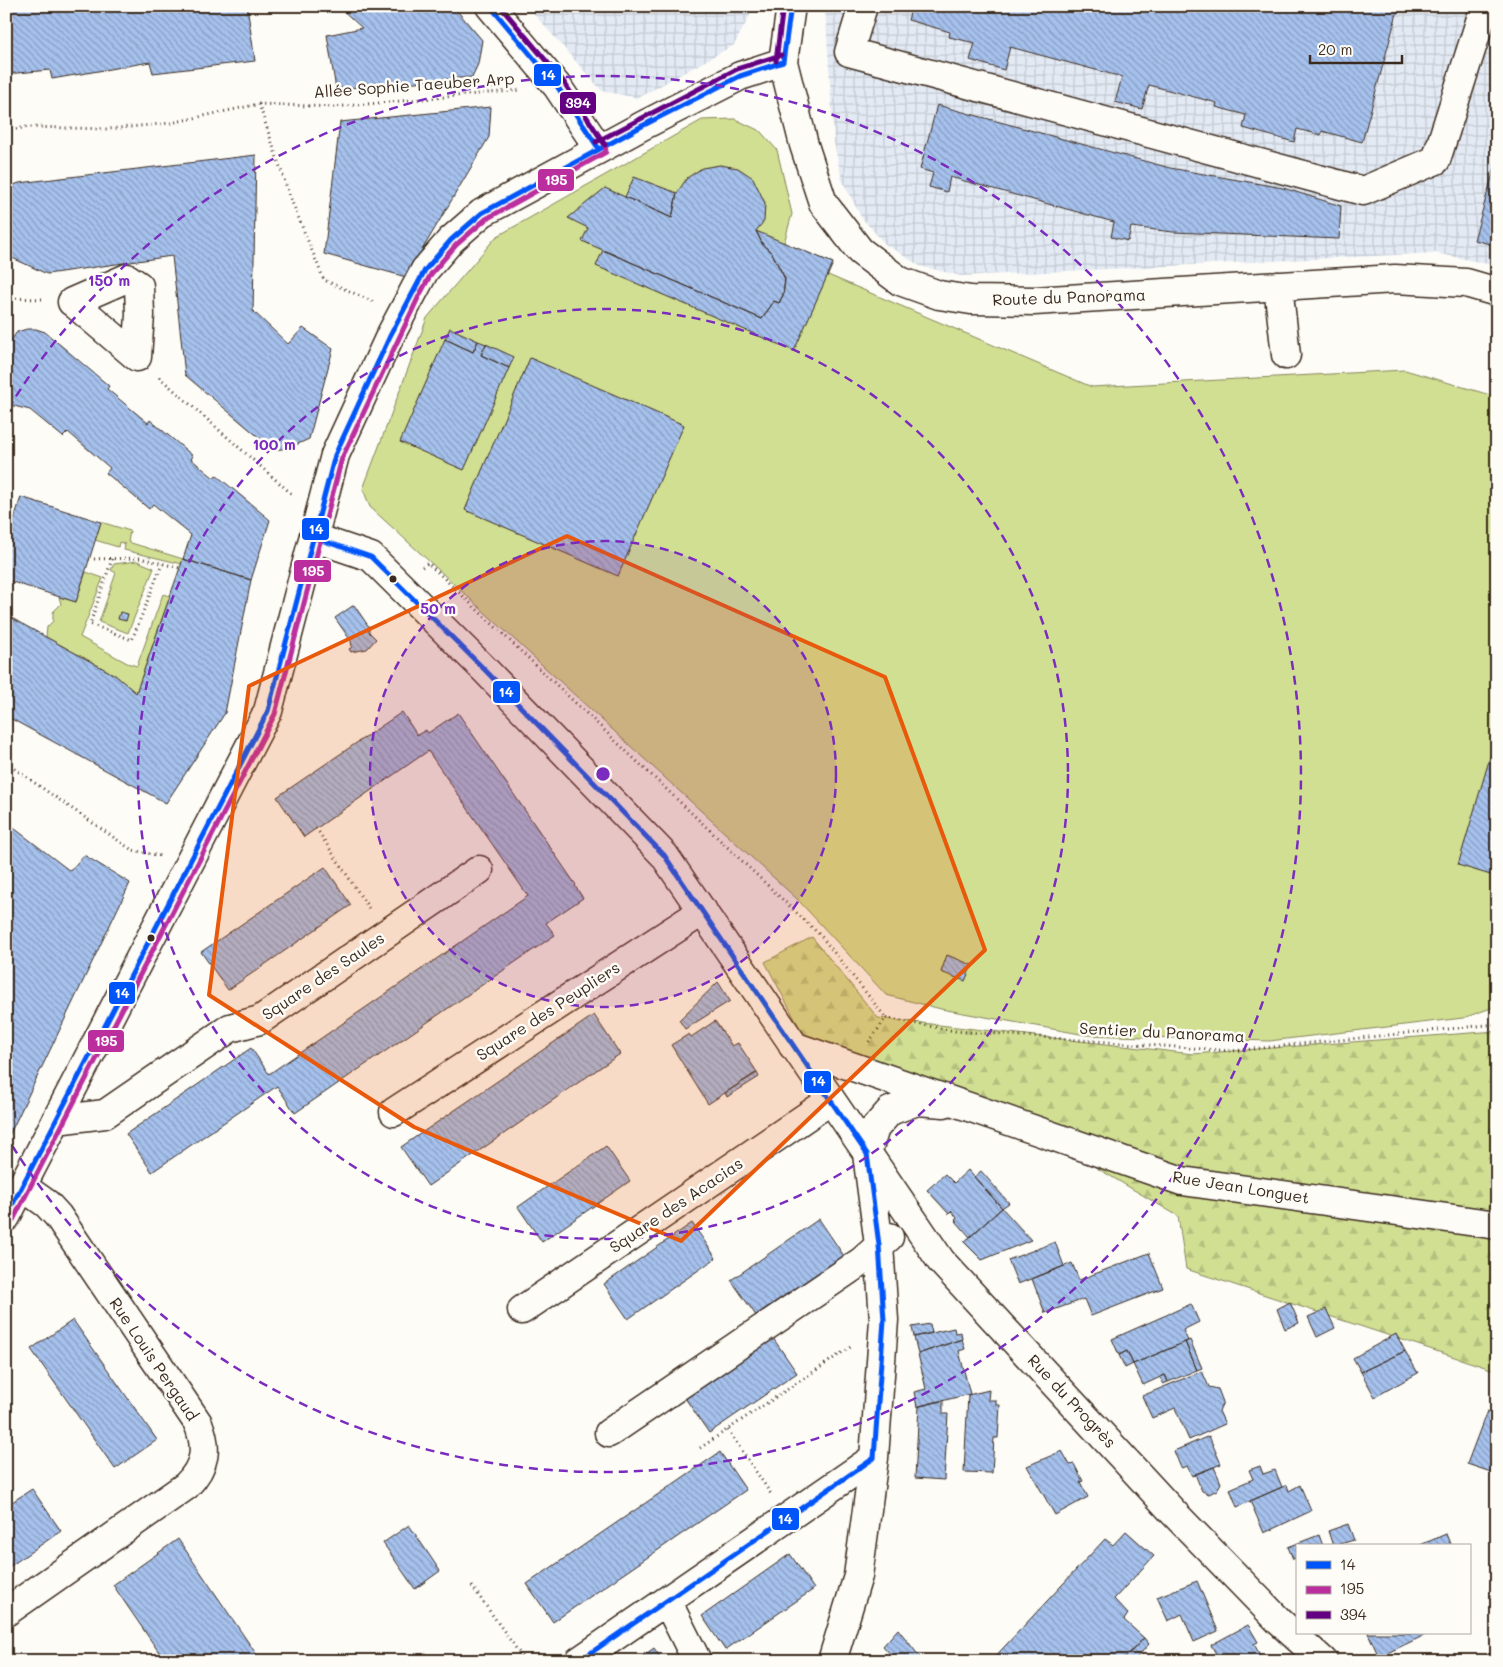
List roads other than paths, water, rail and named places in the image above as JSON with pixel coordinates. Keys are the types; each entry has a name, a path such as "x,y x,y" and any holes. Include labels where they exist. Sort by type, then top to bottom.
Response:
{"street":[{"path":"490,6 557,86 599,149"},
{"path":"6,1218 268,711 318,528 335,455 401,314 425,270 451,240 482,212 740,76 783,62 791,6"},
{"path":"863,6 850,52 1363,190 1436,160 1485,6"},
{"name":"Route du Panorama","path":"783,62 804,145 823,204 860,251 900,281 931,293 971,300 1034,301 1395,279 1466,283 1497,292"},
{"path":"127,278 139,286 140,315 137,357 74,303 127,278"},
{"path":"1278,286 1286,355"},
{"path":"318,528 371,557 492,676 664,855 838,1111"},
{"name":"Square des Saules","path":"56,1120 105,1114 230,1028 260,1020 478,870"},
{"name":"Square des Peupliers","path":"394,1112 703,911"},
{"name":"Rue Jean Longuet","path":"793,1046 908,1084 1182,1180 1497,1225"},
{"name":"Square des Acacias","path":"522,1310 838,1111 908,1084"},
{"path":"832,1661 858,1576 874,1458 884,1320 879,1245 867,1154 875,1128 890,1111 917,1102 966,1104"},
{"name":"Rue du Progrès","path":"838,1111 941,1261 1173,1512 1280,1622 1323,1661"},
{"name":"Rue Louis Pergaud","path":"6,1612 186,1486 202,1466 205,1452 198,1423 58,1216 47,1204 23,1186"},
{"path":"609,1433 862,1262 879,1245 918,1228"},
{"path":"882,1298 894,1262 918,1228"},
{"path":"579,1661 874,1458"},
{"path":"667,1601 697,1661"}]}
